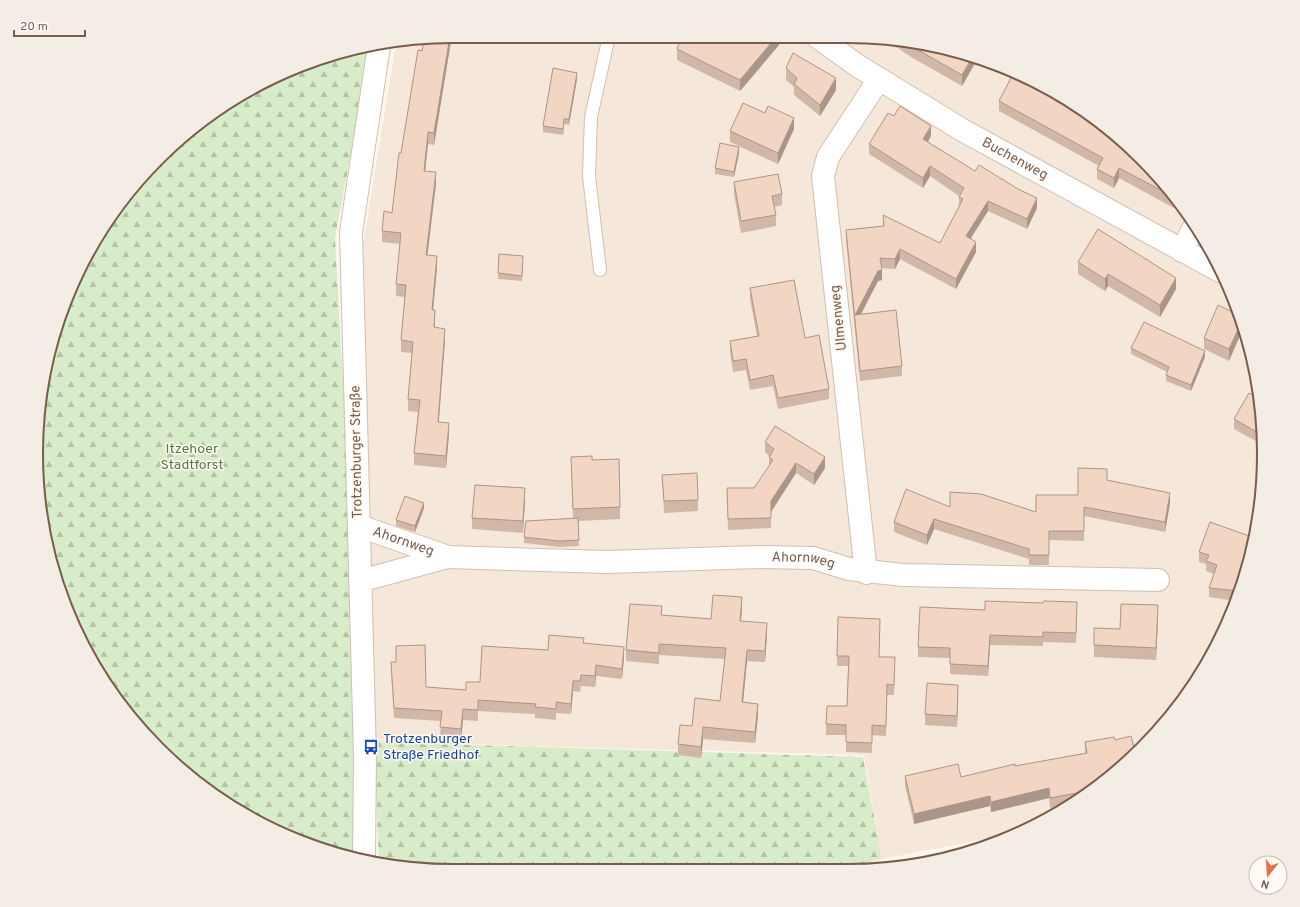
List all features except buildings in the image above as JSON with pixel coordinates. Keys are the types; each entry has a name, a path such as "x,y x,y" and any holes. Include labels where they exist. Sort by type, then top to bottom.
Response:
{"street":[{"name":"Buchenweg","path":"826,43 879,79 964,131 1212,267"},
{"name":"Trotzenburger Straße","path":"364,854 365,756 352,232 378,50"},
{"name":"Ulmenweg","path":"866,573 823,176 828,157 879,79"},
{"path":"1182,251 1192,232"},
{"name":"Ahornweg","path":"359,526 448,557"},
{"name":"Ahornweg","path":"360,581 448,557 607,562 757,557 813,558 866,573 1158,580"}],"lane":[{"path":"600,270 589,176 591,117 607,43"}],"shaded area":[{"path":"454,43 873,44 927,51 953,57 1004,74 1028,85 1075,112 1137,163 1188,225 1215,272 1226,296 1243,347 1249,373 1256,427 1257,454 1256,480 1249,534 1243,560 1226,611 1215,635 1188,682 1155,724 1137,744 1117,762 1075,795 1028,822 990,838 882,859 864,755 374,742 362,251 395,48"}],"green space":[{"name":"Itzehoer Stadtforst","path":"370,52 335,238 344,401 358,734 359,853 296,833 272,822 225,795 183,762 163,744 145,724 112,682 85,635 74,611 57,560 51,534 44,480 43,454 44,427 51,373 57,347 74,296 85,272 112,225 145,183 163,163 183,145 225,112 248,98 296,74 347,57"},
{"path":"374,742 863,757 882,859 862,863 846,864 454,864 427,863 379,857"}],"place":[{"name":"Trotzenburger Straße Friedhof","path":"371,747"}]}
